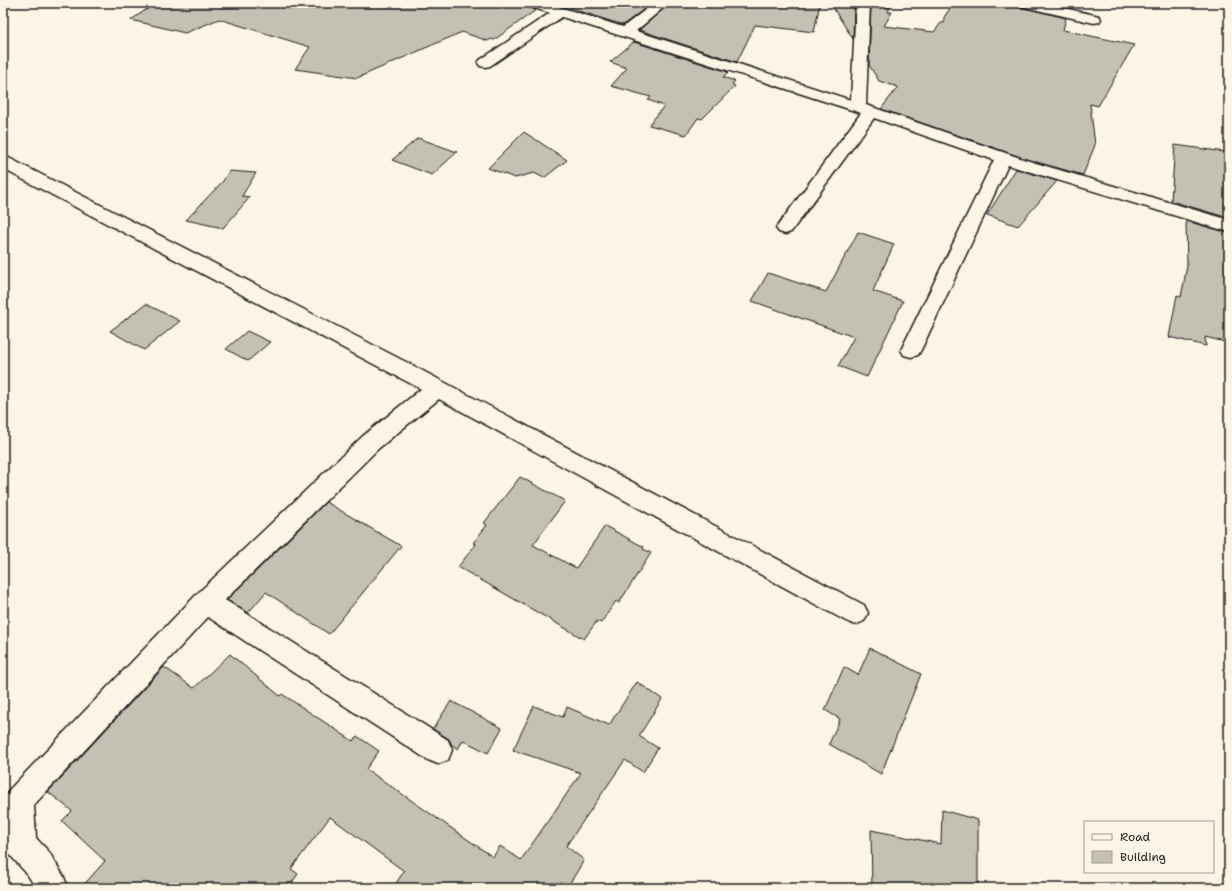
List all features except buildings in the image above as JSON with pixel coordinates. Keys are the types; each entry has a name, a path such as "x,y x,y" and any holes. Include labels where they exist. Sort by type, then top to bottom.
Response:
{"street":[{"path":"533,3 864,109 1003,158 1229,226"},
{"path":"625,33 662,3"},
{"path":"785,228 864,109 863,3"},
{"path":"1025,3 1094,19"},
{"path":"485,63 560,12"},
{"path":"911,350 1003,158"},
{"path":"3,162 399,367 855,613"},
{"path":"53,888 38,863 21,844 19,800 206,602 371,442 437,388"},
{"path":"206,602 438,750"}]}
